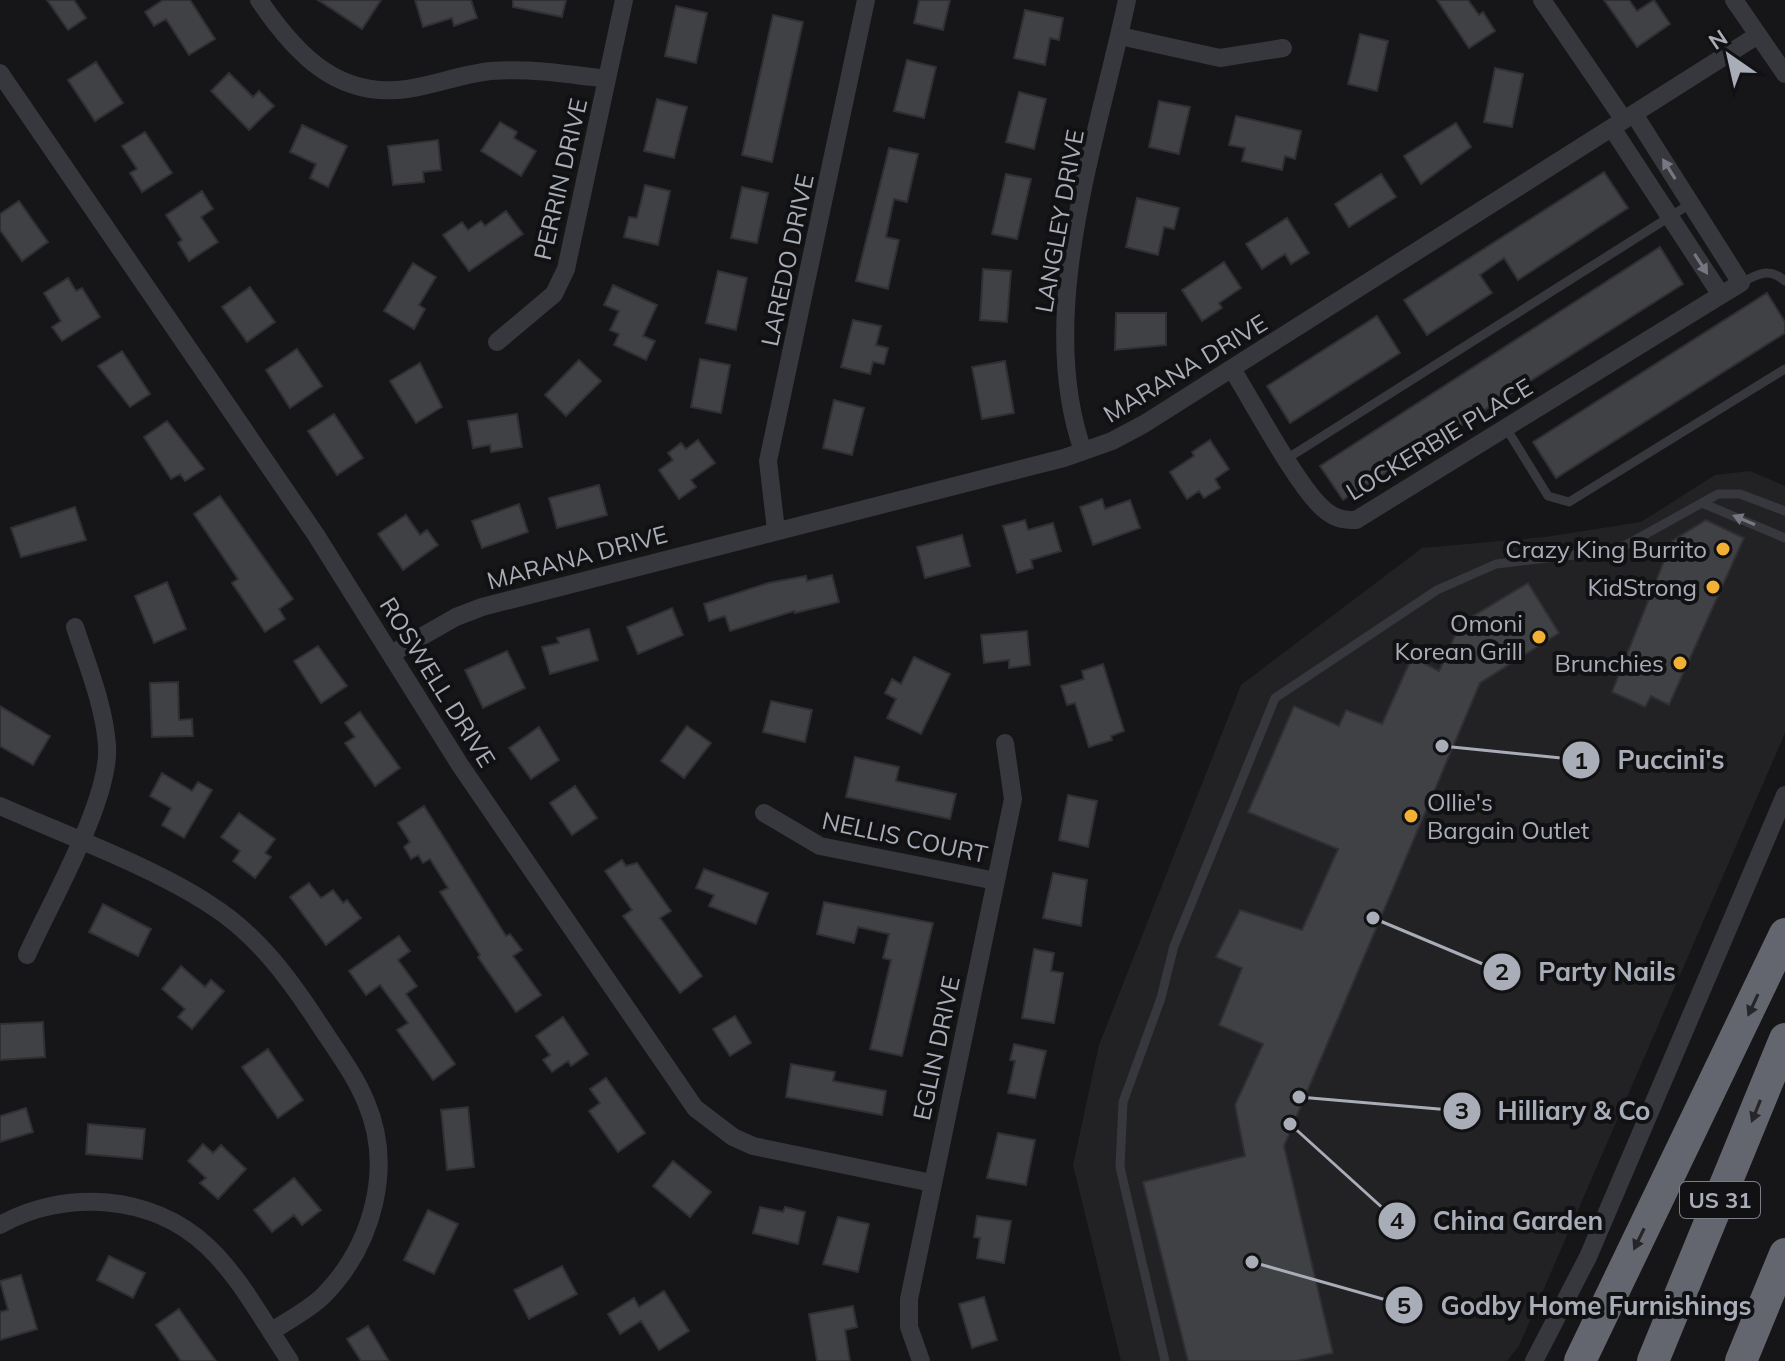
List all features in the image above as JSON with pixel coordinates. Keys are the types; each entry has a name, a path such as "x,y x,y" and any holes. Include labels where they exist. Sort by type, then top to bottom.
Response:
{"highway":[{"path":"1580,1361 1785,934"},
{"name":"US 31","path":"1653,1361 1785,1039"},
{"path":"1741,1361 1785,1254"}],"street":[{"path":"259,0 293,48 310,64 358,87 406,90 490,71 524,70 607,79"},
{"name":"PERRIN DRIVE","path":"497,342 554,294 566,269 624,0"},
{"name":"LAREDO DRIVE","path":"776,530 768,461 866,0"},
{"name":"LANGLEY DRIVE","path":"1083,451 1073,423 1064,334 1080,214 1127,0"},
{"path":"1542,0 1624,121 1690,204 1741,283"},
{"path":"1734,0 1785,74"},
{"name":"MARANA DRIVE","path":"391,654 443,624 482,607 1083,451 1144,424 1758,35"},
{"path":"1120,36 1220,58 1283,48"},
{"name":"ROSWELL DRIVE","path":"0,73 316,535 460,765 695,1108 733,1137 753,1146 932,1183"},
{"path":"1624,121 1670,217 1721,295"},
{"name":"LOCKERBIE PLACE","path":"1232,369 1309,493 1326,511 1342,520 1356,520 1741,283"},
{"path":"27,955 95,805 107,747 75,627"},
{"name":"EGLIN DRIVE","path":"921,1361 911,1336 908,1314 932,1183 1013,799 1010,761 1005,743"},
{"path":"1534,1361 1560,1314 1607,1213 1785,795"},
{"path":"0,806 209,903 255,941 297,991 367,1103 379,1164 373,1213 365,1236 324,1296 271,1332"},
{"name":"NELLIS COURT","path":"764,813 820,846 996,881"},
{"path":"0,1225 30,1211 67,1201 106,1201 145,1210 194,1234 210,1248 290,1361"}],"lane":[{"path":"1288,458 1690,204"},
{"path":"1741,283 1758,273 1772,272 1785,281"},
{"path":"1506,428 1548,496 1569,502 1785,369"},
{"path":"1165,1361 1120,1167 1123,1102 1161,998 1174,946 1275,698 1437,590 1496,564 1601,552 1626,545 1718,494 1740,494 1785,511"},
{"path":"1702,503 1785,538"}],"shaded area":[{"path":"1750,471 1785,486 1785,733 1519,1346 1507,1361 1121,1361 1073,1165 1099,1045 1241,685 1422,548 1545,537 1641,522 1715,475"}],"building":[{"path":"47,0 74,0 86,18 68,30"},
{"path":"163,0 190,0 215,39 189,55 166,19 154,26 145,12"},
{"path":"318,0 381,0 362,29"},
{"path":"415,0 471,0 477,18 454,26 452,18 423,27"},
{"path":"513,0 566,0 562,17 513,7"},
{"path":"919,0 950,0 943,30 914,23"},
{"path":"1437,0 1468,0 1479,15 1483,12 1495,31 1469,48"},
{"path":"1604,0 1629,0 1637,11 1654,0 1670,24 1637,47"},
{"path":"676,6 707,13 696,63 665,56"},
{"path":"1025,10 1063,18 1059,40 1050,38 1045,65 1014,58"},
{"path":"773,15 803,22 772,162 742,155"},
{"path":"1360,34 1388,41 1377,91 1348,84"},
{"path":"907,60 936,67 924,118 894,111"},
{"path":"96,62 123,103 95,121 68,80"},
{"path":"1495,68 1523,74 1512,127 1484,122"},
{"path":"229,73 253,97 259,91 274,106 249,130 211,91"},
{"path":"1019,92 1046,99 1034,149 1006,142"},
{"path":"657,99 687,107 674,158 644,151"},
{"path":"1159,101 1190,107 1179,154 1149,147"},
{"path":"1236,116 1301,131 1295,159 1285,156 1282,170 1242,161 1245,148 1229,145"},
{"path":"500,122 517,132 514,138 536,151 521,176 481,151"},
{"path":"1456,123 1471,147 1421,184 1404,156"},
{"path":"302,125 347,146 328,187 310,178 316,164 290,152"},
{"path":"145,132 172,173 142,192 130,173 137,169 122,146"},
{"path":"438,140 441,170 423,172 424,182 393,185 388,146"},
{"path":"889,148 918,154 907,202 894,199 886,237 899,240 888,289 856,281"},
{"path":"1604,172 1628,208 1518,280 1504,258 1480,275 1492,293 1427,335 1404,300"},
{"path":"1006,174 1031,179 1017,239 992,234"},
{"path":"1381,174 1396,197 1349,227 1335,204"},
{"path":"645,185 670,191 658,245 624,237 629,217 637,218"},
{"path":"742,187 768,193 757,243 731,238"},
{"path":"202,191 213,209 201,217 218,242 189,261 178,243 182,240 166,215"},
{"path":"1137,198 1179,208 1174,229 1164,227 1158,255 1126,247"},
{"path":"19,201 48,242 22,261 0,230 0,214"},
{"path":"506,211 523,234 469,271 443,235 462,222 468,230 481,221 485,226"},
{"path":"1287,218 1309,253 1291,264 1285,254 1262,269 1246,244"},
{"path":"1660,247 1683,284 1343,500 1320,466"},
{"path":"1224,262 1241,288 1219,303 1222,308 1202,321 1182,290"},
{"path":"413,263 436,277 419,305 425,309 414,329 384,311"},
{"path":"983,269 1011,271 1007,322 980,320"},
{"path":"718,271 747,278 736,330 706,323"},
{"path":"68,278 76,291 82,288 100,317 62,341 52,327 61,321 44,293"},
{"path":"613,285 657,305 643,336 655,341 646,360 614,345 619,334 610,330 619,311 604,305"},
{"path":"250,287 275,322 247,342 222,307"},
{"path":"1767,293 1785,322 1785,333 1556,478 1533,442"},
{"path":"1116,313 1166,313 1166,345 1115,350"},
{"path":"1377,316 1400,353 1290,423 1267,386"},
{"path":"853,320 881,326 876,345 888,348 884,364 873,362 870,374 841,367"},
{"path":"297,349 322,386 290,408 266,370"},
{"path":"122,351 150,394 130,407 98,366"},
{"path":"700,359 730,365 721,413 691,407"},
{"path":"579,360 601,381 566,416 545,395"},
{"path":"1005,361 1014,413 982,419 972,367"},
{"path":"420,363 442,407 416,423 390,381"},
{"path":"834,400 864,408 852,455 823,448"},
{"path":"334,414 363,458 337,475 308,431"},
{"path":"517,414 522,447 491,452 490,445 473,448 468,421"},
{"path":"167,421 204,469 185,481 180,474 171,479 144,437"},
{"path":"698,440 715,463 691,480 696,487 679,499 659,470 673,460 668,453 681,443 686,449"},
{"path":"1210,440 1229,469 1215,479 1220,488 1204,498 1199,491 1187,499 1170,472 1194,456 1192,452"},
{"path":"599,485 607,515 557,528 549,498"},
{"path":"220,496 293,599 279,609 285,619 265,632 232,583 238,579 194,514"},
{"path":"1102,499 1105,509 1130,500 1140,528 1093,545 1080,507"},
{"path":"519,504 528,532 482,548 472,521"},
{"path":"75,507 86,540 21,557 11,528"},
{"path":"406,515 420,535 427,530 438,545 403,570 378,534"},
{"path":"1025,520 1028,530 1053,523 1061,551 1031,560 1033,568 1017,573 1003,526"},
{"path":"1706,520 1744,538 1669,705 1651,696 1645,707 1612,692 1672,541"},
{"path":"962,535 970,566 925,578 917,547"},
{"path":"832,575 839,602 794,611 730,631 725,616 709,621 704,604 768,583 806,576 807,581"},
{"path":"167,582 186,629 154,643 135,596"},
{"path":"1528,583 1559,633 1480,683 1284,1146 1333,1353 1297,1361 1188,1361 1143,1182 1245,1156 1235,1105 1263,1044 1219,1025 1242,968 1216,957 1240,910 1302,930 1338,849 1248,812 1294,706 1339,726 1346,710 1382,724 1412,657 1439,671 1460,624"},
{"path":"672,608 683,635 638,654 627,627"},
{"path":"589,629 598,660 550,674 542,647 559,643 557,638"},
{"path":"1027,631 1030,665 1009,668 1009,660 984,663 981,635"},
{"path":"318,646 347,686 321,703 294,661"},
{"path":"507,651 525,688 483,708 465,670"},
{"path":"914,657 950,674 921,734 887,718 896,699 885,693 892,679 901,684"},
{"path":"1103,664 1124,731 1111,736 1112,740 1089,747 1075,703 1067,705 1061,686 1084,679 1082,671"},
{"path":"178,682 179,720 192,719 193,736 152,737 150,683"},
{"path":"771,701 812,710 805,742 763,732"},
{"path":"0,706 50,736 33,765 0,746"},
{"path":"360,712 400,768 375,786 345,743 355,737 345,723"},
{"path":"687,726 711,743 684,778 661,761"},
{"path":"539,727 559,760 531,779 509,748"},
{"path":"855,757 899,767 896,781 956,794 950,819 846,797"},
{"path":"162,773 192,791 198,782 212,790 184,838 162,825 171,808 150,796"},
{"path":"575,786 597,818 572,835 550,803"},
{"path":"1068,795 1097,801 1088,847 1059,840"},
{"path":"424,806 506,936 510,934 522,950 513,956 541,995 516,1012 478,957 480,955 440,892 448,888 430,859 423,863 418,855 411,859 404,847 410,842 398,823"},
{"path":"239,813 275,839 265,853 271,857 255,878 233,861 240,851 221,837"},
{"path":"622,860 626,866 637,863 671,911 660,918 702,976 680,993 623,916 632,910 605,871"},
{"path":"704,869 768,893 756,924 709,906 714,895 696,888"},
{"path":"1053,873 1087,880 1081,926 1043,918"},
{"path":"309,883 321,898 333,890 343,903 347,900 361,918 326,945 290,897"},
{"path":"824,902 933,923 902,1056 870,1049 891,960 883,958 889,934 858,927 854,943 817,934"},
{"path":"103,904 151,929 138,956 89,932"},
{"path":"399,936 410,951 398,960 417,986 406,994 455,1064 433,1080 397,1030 408,1023 380,985 366,995 349,971"},
{"path":"1034,949 1054,953 1051,971 1063,973 1054,1023 1022,1018"},
{"path":"181,966 205,987 211,980 224,991 192,1029 178,1017 185,1009 162,989"},
{"path":"735,1016 751,1043 730,1056 713,1029"},
{"path":"563,1017 588,1054 571,1066 568,1061 552,1072 543,1060 550,1055 536,1036"},
{"path":"43,1022 45,1057 0,1060 0,1024"},
{"path":"1014,1044 1046,1051 1035,1098 1008,1093 1015,1061 1010,1060"},
{"path":"268,1049 303,1100 278,1118 242,1067"},
{"path":"791,1064 835,1072 833,1081 886,1091 882,1115 786,1097"},
{"path":"606,1078 645,1133 618,1152 589,1111 600,1103 590,1089"},
{"path":"468,1107 474,1167 447,1170 441,1110"},
{"path":"26,1108 33,1132 0,1142 0,1116"},
{"path":"88,1124 145,1129 142,1159 86,1154"},
{"path":"998,1133 1035,1140 1026,1185 987,1178"},
{"path":"203,1144 213,1153 221,1145 246,1169 218,1199 200,1183 206,1178 188,1161"},
{"path":"673,1161 711,1192 690,1217 653,1186"},
{"path":"294,1178 321,1210 302,1225 294,1215 272,1232 254,1210"},
{"path":"760,1207 783,1212 785,1207 805,1212 798,1244 753,1233"},
{"path":"428,1210 458,1224 434,1274 404,1260"},
{"path":"977,1216 1011,1221 1004,1263 977,1258 980,1238 974,1237"},
{"path":"838,1217 869,1224 858,1272 823,1264"},
{"path":"109,1256 145,1273 133,1298 97,1280"},
{"path":"562,1266 577,1294 529,1319 514,1290"},
{"path":"21,1275 37,1329 0,1340 0,1312 8,1310 0,1281"},
{"path":"664,1291 689,1331 659,1350 641,1321 620,1334 608,1314 634,1298 639,1307"},
{"path":"984,1297 997,1340 972,1348 959,1304"},
{"path":"853,1306 857,1327 845,1330 850,1361 817,1361 809,1314"},
{"path":"179,1309 216,1361 181,1361 156,1325"},
{"path":"368,1326 389,1361 361,1361 347,1339"}],"place":[{"name":"Crazy King Burrito","path":"1723,549"},
{"name":"KidStrong","path":"1713,587"},
{"name":"Omoni Korean Grill","path":"1539,637"},
{"name":"Brunchies","path":"1680,663"},
{"name":"Puccini's","path":"1442,746"},
{"name":"Ollie's Bargain Outlet","path":"1411,816"},
{"name":"Party Nails","path":"1373,918"},
{"name":"Hilliary & Co","path":"1299,1097"},
{"name":"China Garden","path":"1290,1124"},
{"name":"Godby Home Furnishings","path":"1252,1262"}]}
